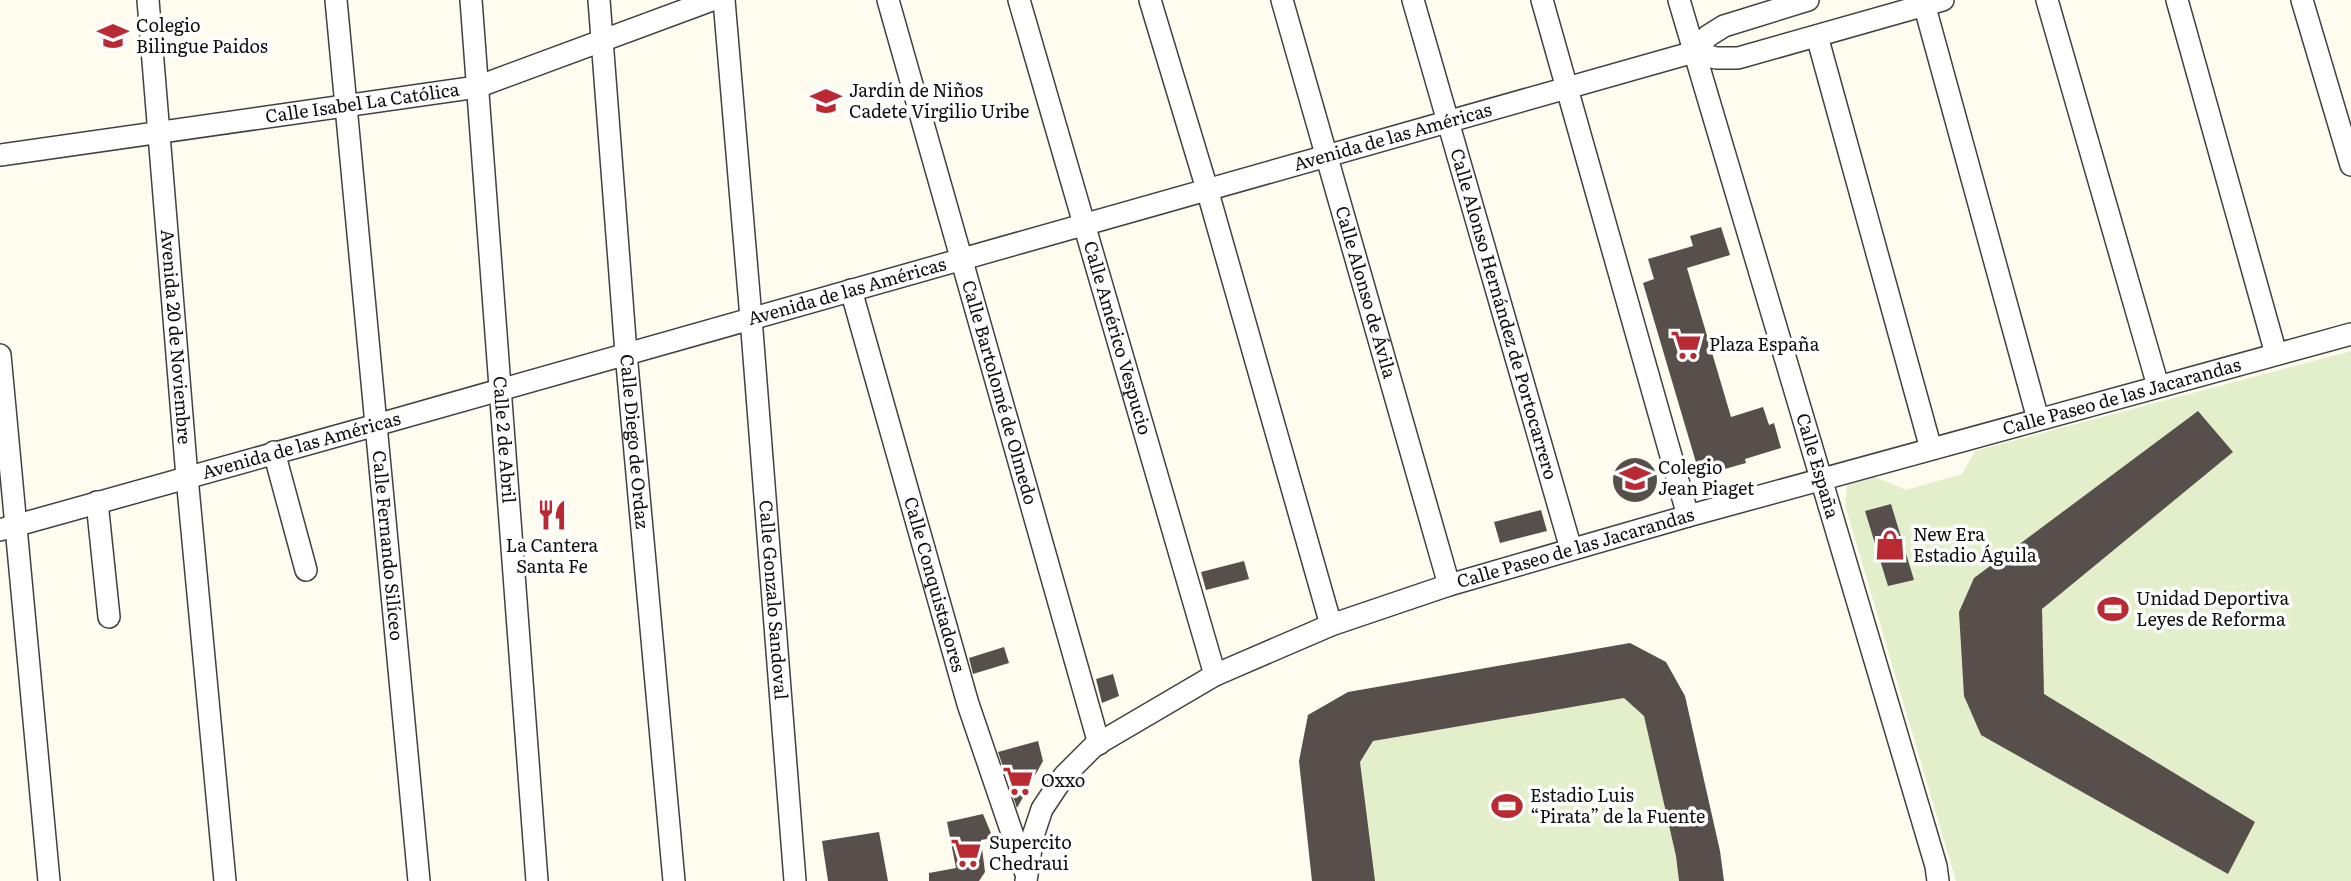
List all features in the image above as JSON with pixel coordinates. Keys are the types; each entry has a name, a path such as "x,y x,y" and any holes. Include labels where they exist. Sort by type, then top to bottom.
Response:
{"street":[{"name":"Avenida 20 de Noviembre","path":"148,0 187,477 225,881"},
{"name":"Calle Fernando Silíceo","path":"336,0 419,881"},
{"name":"Calle 2 de Abril","path":"471,0 537,881"},
{"name":"Calle Diego de Ordaz","path":"599,0 626,353 674,881"},
{"name":"Calle Isabel La Católica","path":"0,155 477,87 712,0"},
{"name":"Calle Gonzalo Sandoval","path":"724,0 795,881"},
{"name":"Calle Bartolomé de Olmedo","path":"888,0 1099,744"},
{"name":"Calle Américo Vespucio","path":"1019,0 1215,675"},
{"path":"1150,0 1207,189 1331,625"},
{"name":"Calle Alonso de Ávila","path":"1282,0 1449,585"},
{"name":"Calle Alonso Hernández de Portocarrero","path":"1413,0 1571,549"},
{"path":"1542,0 1688,516"},
{"name":"Calle España","path":"1679,0 1936,866 1938,881"},
{"name":"Avenida de las Américas","path":"1694,52 1708,36 1724,26 1807,0"},
{"path":"2047,0 2158,386"},
{"path":"2178,0 2276,354"},
{"path":"2302,0 2351,165"},
{"name":"Avenida de las Américas","path":"8,528 1694,52 1716,58 1738,58 1930,2"},
{"path":"1930,2 2038,419"},
{"path":"1816,36 1931,449"},
{"name":"Calle Conquistadores","path":"851,290 961,678 1026,879"},
{"name":"Calle Paseo de las Jacarandas","path":"1026,879 1033,836 1042,808 1064,776 1099,744 1215,675 1331,625 1449,585 1571,549 2351,334"},
{"path":"0,355 8,528 49,881"},
{"path":"274,453 306,570"},
{"path":"97,502 109,617"}],"green space":[{"name":"Unidad Deportiva Leyes de Reforma","path":"2351,351 2351,881 1956,881 1845,505 1847,485 1875,477 1906,490 1962,474 1975,451"},
{"name":"Estadio Luis “Pirata” de la Fuente","path":"1630,643 1666,662 1685,696 1720,851 1724,881 1312,881 1299,761 1308,715 1348,692"}],"building":[{"name":"Plaza España","path":"1721,227 1730,255 1687,268 1731,417 1763,407 1769,425 1774,423 1781,448 1745,459 1746,463 1700,476 1643,283 1654,279 1648,259 1693,246 1690,236"},
{"path":"2198,411 2233,452 2042,609 2044,694 2255,822 2228,874 1981,735 1964,696 1959,612 1974,578"},
{"name":"Colegio Jean Piaget","path":"1635,458 1644,459 1651,464 1656,471 1656,489 1651,496 1644,501 1635,502 1626,501 1619,496 1614,489 1613,480 1614,471 1619,464 1626,459"},
{"name":"New Era Estadio Águila","path":"1891,504 1914,580 1888,586 1865,511"},
{"path":"1541,510 1547,531 1500,543 1494,522"},
{"path":"1244,561 1249,579 1206,590 1201,572"},
{"path":"1630,643 1666,662 1685,696 1720,851 1724,881 1679,881 1676,856 1644,716 1624,698 1373,741 1360,762 1375,881 1312,881 1299,761 1308,715 1348,692"},
{"path":"1004,647 1009,663 973,674 969,658"},
{"path":"1113,674 1119,696 1102,703 1096,679"},
{"name":"Oxxo","path":"1038,741 1043,761 1017,808 998,752"},
{"name":"Supercito Chedraui","path":"983,814 993,838 981,840 985,872 979,881 929,881 929,873 956,868 947,822"},
{"path":"879,832 888,881 828,881 822,841"}],"place":[{"name":"Colegio Bilingue Paidos","path":"113,36"},
{"name":"Jardín de Niños Cadete Virgilio Uribe","path":"826,101"},
{"name":"Plaza España","path":"1686,345"},
{"name":"Colegio Jean Piaget","path":"1635,478"},
{"name":"La Cantera Santa Fe","path":"552,515"},
{"name":"New Era Estadio Águila","path":"1890,545"},
{"name":"Unidad Deportiva Leyes de Reforma","path":"2113,609"},
{"name":"Oxxo","path":"1018,781"},
{"name":"Estadio Luis “Pirata” de la Fuente","path":"1507,806"},
{"name":"Supercito Chedraui","path":"966,853"}]}
